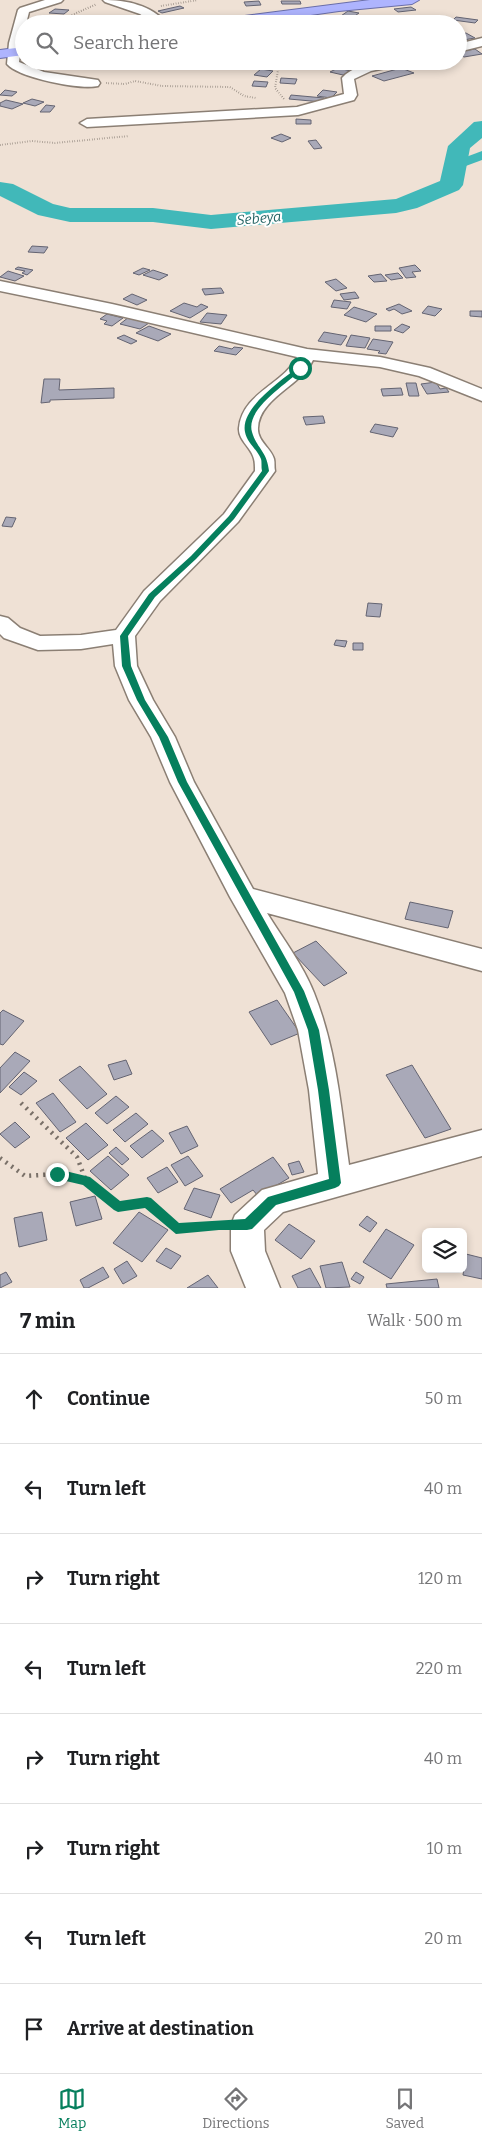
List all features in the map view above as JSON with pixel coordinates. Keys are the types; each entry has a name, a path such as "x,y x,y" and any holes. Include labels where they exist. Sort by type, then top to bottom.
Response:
{"highway":[{"path":"280,15 412,0"}],"street":[{"path":"23,15 24,10 57,0"},
{"path":"109,0 151,15"},
{"path":"15,36 12,53 13,64 15,65"},
{"path":"467,46 482,42"},
{"path":"25,70 53,78 94,83"},
{"path":"88,123 298,111 349,97 352,95 348,78 363,70"},
{"path":"0,286 112,309 307,354 380,362 424,372 482,396"},
{"path":"307,354 300,368 263,399 251,416 248,430 254,444 264,458 265,471 232,518 152,596 124,636 126,666 141,700 163,737 182,782 244,897 298,991 313,1030 324,1090 335,1183"},
{"path":"0,623 12,633 38,644 81,642 124,636"},
{"path":"244,897 482,960"},
{"path":"263,1288 248,1251 247,1225 273,1200 482,1143"}],"path":[{"path":"72,15 109,0"},
{"path":"139,10 198,0"},
{"path":"278,70 275,88 298,111"},
{"path":"94,83 124,84 135,81 162,86 230,87 244,96 258,98"},
{"path":"21,1102 77,1157 86,1181"},
{"path":"0,1158 25,1176 57,1174 86,1181 118,1206 147,1202 176,1229 219,1225 247,1225"}],"building":[{"path":"259,1 261,5 246,6 244,2"},
{"path":"281,1 300,1 301,4 282,4"},
{"path":"180,6 184,8 162,13 158,11"},
{"path":"411,7 416,10 398,12 394,9"},
{"path":"55,9 69,10 64,14 49,13"},
{"path":"348,11 359,13 356,15 342,15"},
{"path":"467,18 478,20 475,23 467,22"},
{"path":"467,34 475,38 467,39"},
{"path":"475,49 482,54 467,56 467,50"},
{"path":"260,70 273,71 267,77 254,75"},
{"path":"334,70 351,71 343,75 330,72"},
{"path":"394,70 406,70 414,73 384,81 372,76"},
{"path":"281,78 297,79 295,84 280,83"},
{"path":"254,81 268,82 266,87 252,86"},
{"path":"5,90 17,92 12,96 0,95"},
{"path":"323,90 337,92 331,98 317,96"},
{"path":"291,95 324,98 322,102 289,99"},
{"path":"32,99 44,102 35,106 23,103"},
{"path":"6,100 23,104 12,109 0,106 0,103"},
{"path":"46,105 55,106 50,112 40,112"},
{"path":"296,119 311,120 311,124 296,124"},
{"path":"281,134 291,138 282,142 271,138"},
{"path":"316,140 322,148 314,149 308,141"},
{"path":"32,246 48,247 44,253 28,252"},
{"path":"415,265 421,271 412,272 416,277 406,278 399,268"},
{"path":"18,267 33,270 27,275 22,273 25,271 15,269"},
{"path":"143,268 150,270 139,275 133,273"},
{"path":"153,270 168,275 159,280 143,275"},
{"path":"8,271 24,276 15,281 0,277"},
{"path":"398,273 403,278 391,280 385,275"},
{"path":"381,274 387,281 374,282 368,276"},
{"path":"336,279 347,288 336,291 325,282"},
{"path":"221,288 224,293 205,295 202,289"},
{"path":"355,292 359,298 344,300 340,294"},
{"path":"132,294 147,300 137,305 123,299"},
{"path":"334,300 351,302 347,309 331,307"},
{"path":"184,303 197,307 201,304 208,307 190,318 170,311"},
{"path":"399,304 412,311 402,314 394,309 389,311 386,309"},
{"path":"428,306 442,309 435,316 422,313"},
{"path":"354,307 377,314 366,322 344,315"},
{"path":"470,311 482,311 482,317 470,316"},
{"path":"207,313 227,315 221,324 200,322"},
{"path":"107,314 123,318 112,326 104,324 107,321 100,319"},
{"path":"129,317 149,323 140,329 120,324"},
{"path":"402,324 410,327 403,333 394,330"},
{"path":"149,326 171,334 158,341 136,333"},
{"path":"375,326 391,326 391,331 375,331"},
{"path":"324,332 347,336 341,345 318,341"},
{"path":"124,335 137,341 131,344 117,338"},
{"path":"351,335 370,338 365,348 346,346"},
{"path":"373,339 393,342 386,354 378,353 380,351 367,349"},
{"path":"219,346 232,349 234,347 243,348 236,355 214,351"},
{"path":"44,379 60,379 59,390 114,388 114,398 50,400 50,402 41,403"},
{"path":"436,382 440,389 446,388 449,392 427,394 421,384"},
{"path":"406,383 416,383 419,396 409,396"},
{"path":"401,388 403,395 383,396 381,389"},
{"path":"323,416 325,423 306,425 303,417"},
{"path":"375,424 398,428 393,437 370,432"},
{"path":"6,517 16,518 12,527 2,526"},
{"path":"368,603 382,604 380,617 366,616"},
{"path":"336,640 347,641 345,647 334,645"},
{"path":"353,643 363,643 363,650 353,650"},
{"path":"410,902 453,911 448,928 405,919"},
{"path":"316,941 347,973 324,986 293,953"},
{"path":"277,1000 300,1033 271,1045 249,1012"},
{"path":"3,1010 24,1021 3,1045 0,1044 0,1013"},
{"path":"15,1052 30,1061 0,1093 0,1068"},
{"path":"126,1060 132,1074 114,1080 108,1065"},
{"path":"412,1065 451,1129 425,1138 386,1075"},
{"path":"80,1066 107,1094 87,1109 59,1080"},
{"path":"24,1072 37,1081 21,1095 9,1087"},
{"path":"53,1093 76,1122 60,1132 36,1103"},
{"path":"116,1096 129,1107 107,1124 95,1113"},
{"path":"136,1113 148,1124 125,1142 113,1130"},
{"path":"15,1122 30,1137 15,1148 0,1134"},
{"path":"86,1123 108,1145 88,1160 66,1138"},
{"path":"187,1126 198,1146 181,1154 169,1133"},
{"path":"152,1130 164,1141 142,1158 130,1146"},
{"path":"116,1147 129,1159 122,1165 109,1153"},
{"path":"108,1156 129,1175 111,1190 90,1171"},
{"path":"188,1156 203,1176 185,1186 171,1165"},
{"path":"273,1157 289,1178 258,1196 253,1190 231,1203 220,1189"},
{"path":"299,1161 304,1172 292,1175 288,1164"},
{"path":"167,1167 178,1182 158,1193 147,1178"},
{"path":"194,1188 220,1195 211,1218 184,1209"},
{"path":"95,1196 102,1219 76,1226 70,1202"},
{"path":"42,1212 47,1240 19,1247 14,1218"},
{"path":"139,1212 168,1230 142,1262 113,1243"},
{"path":"367,1216 377,1223 370,1232 359,1225"},
{"path":"289,1224 315,1241 301,1259 275,1240"},
{"path":"386,1229 414,1245 391,1279 363,1262"},
{"path":"166,1248 181,1256 171,1269 156,1261"},
{"path":"467,1254 482,1258 482,1279 463,1275 463,1273 467,1273"},
{"path":"127,1261 137,1276 123,1284 114,1269"},
{"path":"342,1262 350,1287 326,1288 320,1266"},
{"path":"103,1267 109,1277 88,1288 84,1288 80,1280"},
{"path":"310,1268 321,1288 298,1288 292,1276"},
{"path":"6,1272 12,1282 0,1288 0,1275"},
{"path":"356,1272 364,1277 360,1284 351,1279"},
{"path":"208,1275 218,1288 187,1288"},
{"path":"437,1279 439,1288 387,1288 386,1284"}],"waterway":[{"name":"Sebeya","path":"0,189 5,189 19,195 30,203 46,210 70,215 153,215 211,222 396,206 409,203 451,185 459,146 482,127"},
{"path":"455,166 482,155"}],"route":[{"path":"57,1174 86,1181 118,1206 147,1202 176,1229 219,1225 247,1225 273,1200 335,1183 324,1090 313,1030 298,991 205,825 182,782 163,737 141,700 126,666 124,636 152,596 232,518 265,471 264,458 254,444 248,430 251,416 263,399 300,368"}]}
